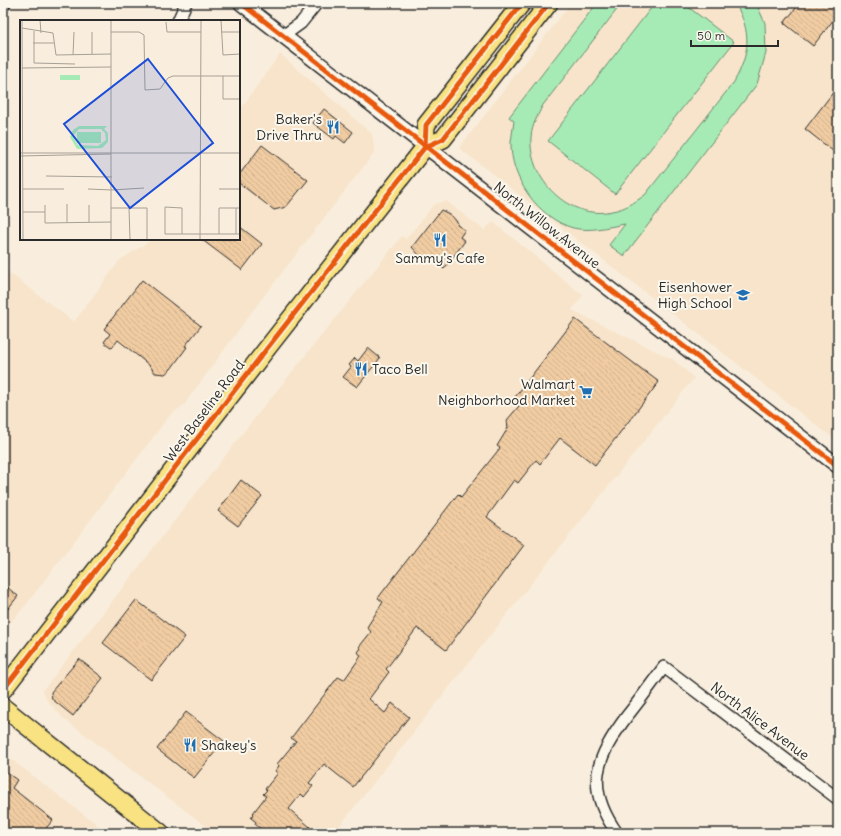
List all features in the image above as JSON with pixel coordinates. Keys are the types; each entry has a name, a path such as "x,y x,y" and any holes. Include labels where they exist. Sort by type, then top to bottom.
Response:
{"main road":[{"path":"425,147 426,125 522,3"},
{"name":"West Baseline Road","path":"3,690 425,147 443,139 549,3"},
{"path":"3,707 161,833"}],"street":[{"path":"178,20 186,3"},
{"name":"North Willow Avenue","path":"241,3 838,466"},
{"path":"283,36 301,23 317,3"},
{"name":"North Alice Avenue","path":"617,833 606,818 598,796 597,784 601,757 610,740 664,667 838,799"}],"shaded area":[{"name":"Eisenhower High School","path":"571,3 838,3 838,442 459,148"},
{"path":"280,54 372,134 375,152 251,313 184,405 170,415 26,605 3,631 3,268 74,322 120,260 151,240 240,240 240,110"},
{"path":"446,201 484,230 493,222 583,295 572,310 674,360 694,378 334,833 215,833 63,718 46,699 43,690 249,425 402,236 406,239 434,204"},
{"path":"3,753 108,833 3,833"}],"green space":[{"path":"597,3 622,3 543,105 534,124 531,137 532,153 536,168 544,182 554,194 581,210 596,212 621,209 634,203 645,195 734,82 743,62 747,42 744,24 735,3 756,3 765,23 766,53 757,84 624,256 609,245 625,224 599,229 579,229 560,223 548,215 528,195 515,169 512,156 511,142 514,121 509,117"},
{"path":"655,3 683,3 734,42 615,194 548,141"}],"building":[{"path":"800,3 838,3 838,14 813,46 784,23"},
{"path":"838,86 838,155 805,129"},
{"name":"Baker's Drive Thru","path":"324,109 353,132 345,143 336,136 334,139 313,123"},
{"path":"262,145 308,180 286,207 274,210 240,184 240,174"},
{"name":"Sammy's Cafe","path":"441,210 451,215 458,223 457,225 465,230 460,237 465,241 444,269 432,260 431,262 420,256 412,247"},
{"path":"240,227 262,244 242,270 202,240 240,240"},
{"path":"142,280 201,326 185,346 187,347 171,369 165,374 155,373 149,365 118,340 112,348 104,342 110,334 104,329"},
{"path":"575,319 659,382 595,465 560,438 540,464 536,460 518,483 514,480 487,517 524,545 446,650 417,628 386,669 389,672 369,699 385,713 392,703 409,717 353,787 324,764 309,783 313,786 304,797 301,794 289,809 310,827 304,833 266,833 255,824 256,822 251,818 266,796 263,794 267,790 265,789 278,773 275,771 279,766 277,764 296,741 291,738 338,677 344,680 361,656 358,652 361,648 359,647 371,632 367,627 383,602 378,598 458,494 461,497 500,448 497,446 508,428 507,420 519,406 512,401"},
{"name":"Taco Bell","path":"368,348 380,358 357,387 343,377 351,367 349,365 355,358 358,361"},
{"path":"241,480 262,496 238,526 218,511"},
{"path":"3,584 18,596 3,615"},
{"path":"136,600 185,637 151,680 103,643"},
{"path":"79,659 103,678 73,716 52,699 51,692"},
{"name":"Shakey's","path":"186,712 224,741 194,778 157,749"},
{"path":"3,770 17,780 12,788 53,820 42,833 3,833"}],"cycle path":[{"path":"241,3 838,466"},
{"path":"425,147 426,125 522,3"},
{"path":"3,690 425,147 443,139 549,3"}],"place":[{"name":"Baker's Drive Thru","path":"333,127"},
{"name":"Sammy's Cafe","path":"440,240"},
{"name":"Eisenhower High School","path":"743,295"},
{"name":"Taco Bell","path":"361,369"},
{"name":"Walmart Neighborhood Market","path":"586,392"},
{"name":"Shakey's","path":"190,745"}]}
